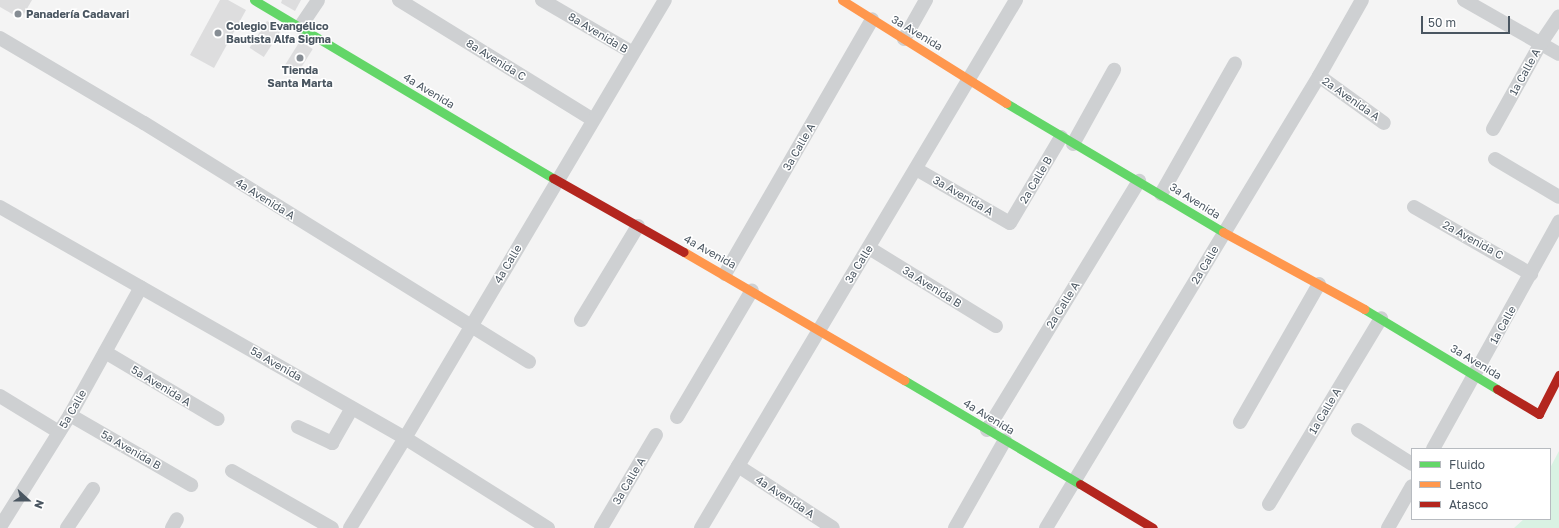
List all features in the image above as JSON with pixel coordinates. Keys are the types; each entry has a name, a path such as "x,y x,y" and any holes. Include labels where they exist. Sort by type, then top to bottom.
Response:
{"street":[{"name":"4a Avenida","path":"254,0 557,181 726,274 1152,528"},
{"path":"300,27 318,0"},
{"name":"8a Avenida C","path":"399,0 593,120"},
{"name":"8a Avenida B","path":"542,0 633,53"},
{"name":"4a Calle","path":"350,528 406,438 665,0"},
{"name":"3a Avenida","path":"843,0 1067,140 1161,194 1224,233 1381,318 1539,414 1559,375"},
{"path":"904,39 926,0"},
{"name":"3a Calle","path":"701,528 818,329 869,248 1016,0"},
{"name":"2a Calle","path":"1046,528 1072,480 1319,76 1362,0"},
{"path":"1464,0 1559,54"},
{"name":"1a Calle A","path":"1493,129 1541,43 1559,16"},
{"name":"3a Calle A","path":"726,274 872,19"},
{"name":"4a Avenida A","path":"0,38 144,123 529,362"},
{"path":"1161,194 1235,64"},
{"name":"2a Calle B","path":"1010,223 1114,70"},
{"name":"2a Avenida A","path":"1319,76 1384,123"},
{"path":"1495,159 1559,197"},
{"name":"3a Avenida A","path":"916,169 1010,223"},
{"name":"2a Calle A","path":"987,430 1139,181"},
{"name":"5a Avenida","path":"0,207 406,438 548,528"},
{"name":"2a Avenida C","path":"1414,207 1531,274"},
{"name":"1a Calle","path":"1435,448 1476,376 1559,222"},
{"path":"581,320 638,226"},
{"name":"3a Avenida B","path":"869,248 996,326"},
{"path":"1240,422 1319,284"},
{"name":"5a Calle","path":"0,527 70,415 141,287"},
{"path":"677,417 752,290"},
{"name":"1a Calle A","path":"1270,504 1381,318"},
{"name":"5a Avenida A","path":"105,352 218,419"},
{"path":"0,396 59,432"},
{"path":"298,427 332,443 352,408"},
{"name":"5a Avenida B","path":"70,415 191,486"},
{"path":"1358,430 1411,463"},
{"name":"3a Calle A","path":"601,528 656,435"},
{"path":"955,528 1005,440"},
{"name":"4a Avenida A","path":"738,466 833,528"},
{"path":"232,471 332,528"},
{"path":"1388,528 1411,488"},
{"path":"67,528 93,489"}],"green space":[{"path":"1559,451 1559,528 1514,528 1523,520 1551,520 1551,466"}],"building":[{"name":"Panadería Cadavari","path":"0,0 32,0 21,19 0,7"},
{"name":"Colegio Evangélico Bautista Alfa Sigma","path":"220,0 228,0 246,10 214,68 190,55"},
{"path":"282,0 301,0 295,11 281,3"},
{"path":"267,21 281,30 264,57 250,48"},
{"name":"Tienda Santa Marta","path":"300,41 313,49 297,74 284,66"}],"traffic: fast":[{"path":"254,0 553,178"},
{"path":"1006,103 1223,232"},
{"path":"1364,309 1497,389"},
{"path":"904,380 1080,484"}],"traffic: slow":[{"path":"842,0 1006,103"},
{"path":"1223,232 1364,309"},
{"path":"684,252 904,380"}],"traffic: jam":[{"path":"553,178 684,252"},
{"path":"1497,389 1539,414 1559,375"},
{"path":"1080,484 1153,528"}],"place":[{"name":"Panadería Cadavari","path":"18,14"},
{"name":"Colegio Evangélico Bautista Alfa Sigma","path":"218,33"},
{"name":"Tienda Santa Marta","path":"300,58"}]}
